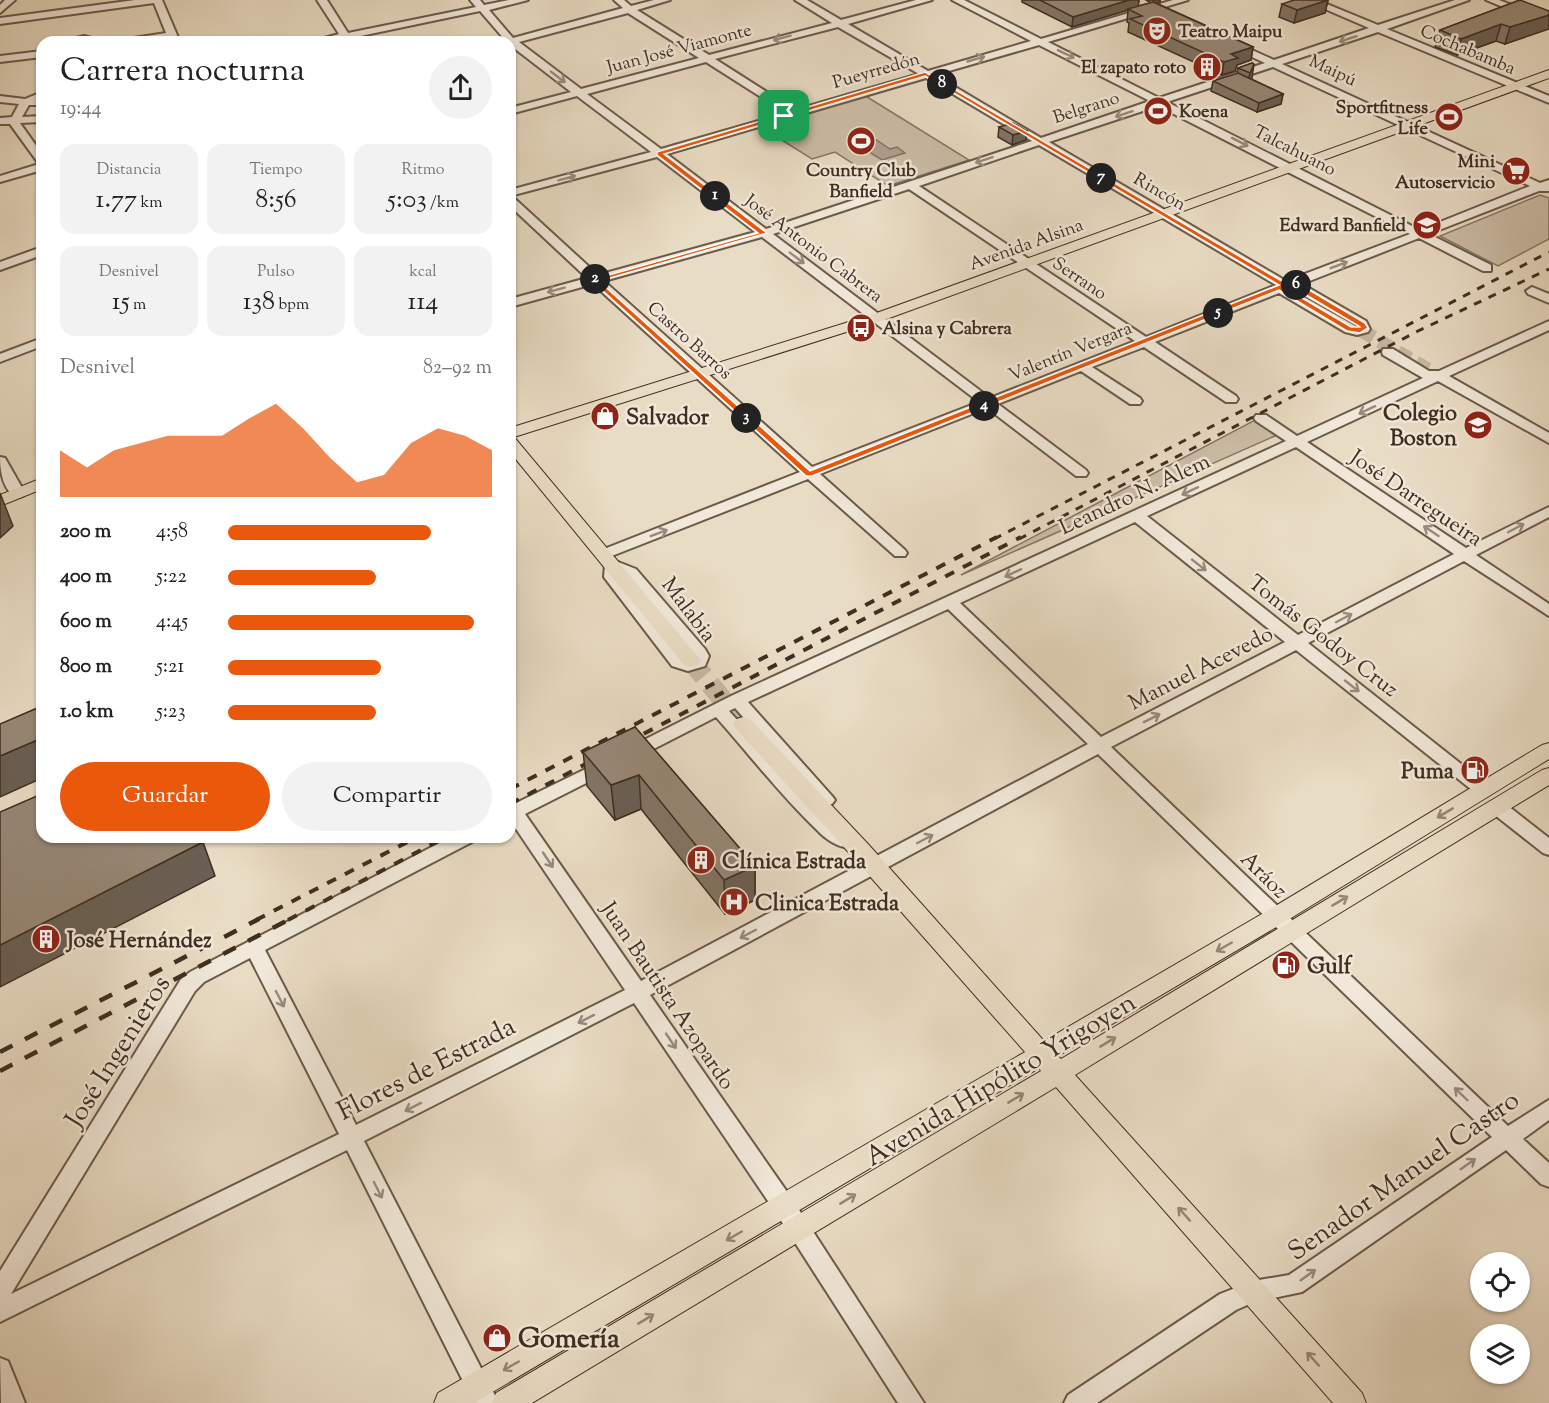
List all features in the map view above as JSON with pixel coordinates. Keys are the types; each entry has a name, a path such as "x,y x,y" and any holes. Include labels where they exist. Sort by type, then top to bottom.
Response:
{"main road":[{"name":"Avenida Alsina","path":"516,431 695,371 873,316 1511,84 1549,67"},
{"name":"Avenida Alsina","path":"1511,84 1549,74"},
{"name":"Avenida Alsina","path":"516,421 695,371"},
{"name":"Malabia","path":"516,448 691,661"},
{"path":"0,501 10,491 36,478"},
{"path":"10,491 36,484"},
{"path":"743,724 867,858 1352,1403"},
{"name":"Avenida Hipólito Yrigoyen","path":"1282,924 1483,790 1549,750"},
{"name":"Avenida Hipólito Yrigoyen","path":"448,1403 482,1394 791,1217 1282,924 1497,807 1549,775"},
{"name":"Avenida Hipólito Yrigoyen","path":"506,1403 791,1217"}],"street":[{"path":"0,10 10,0"},
{"path":"0,21 75,25 156,0 173,36"},
{"path":"322,0 345,36"},
{"name":"José Antonio Cabrera","path":"475,0 505,36"},
{"path":"361,36 523,0"},
{"path":"619,0 629,9 793,113"},
{"path":"516,40 665,0"},
{"name":"Rincón","path":"800,0 1286,286"},
{"name":"Juan José Viamonte","path":"516,109 927,0"},
{"name":"Talcahuano","path":"957,0 1161,101 1487,268"},
{"path":"1133,0 1173,18"},
{"name":"Pueyrredón","path":"516,199 659,153 1183,0"},
{"name":"Cochabamba","path":"1309,0 1549,100"},
{"name":"Belgrano","path":"516,301 764,233 1464,0"},
{"path":"1491,0 1549,22"},
{"path":"69,36 75,25"},
{"path":"75,25 92,36"},
{"name":"Maipú","path":"1223,40 1546,187"},
{"name":"José Antonio Cabrera","path":"516,46 1081,473"},
{"path":"0,59 36,55"},
{"path":"36,98 26,102 15,120 15,124 36,154"},
{"path":"0,99 36,103"},
{"path":"0,121 36,119"},
{"path":"0,178 36,169"},
{"name":"Serrano","path":"910,185 1231,399"},
{"name":"Valentín Vergara","path":"609,560 809,474 1286,286 1546,187"},
{"name":"Castro Barros","path":"516,206 594,280 900,553"},
{"path":"0,266 36,253"},
{"path":"1286,286 1362,324 1364,329 1357,331 1349,329 1286,286"},
{"path":"1532,291 1549,299"},
{"name":"Leandro N. Alem","path":"737,700 1549,325"},
{"path":"0,358 36,344"},
{"path":"1388,352 1549,439"},
{"path":"1083,367 1136,401"},
{"name":"José Darregueira","path":"1262,418 1549,611"},
{"path":"0,461 10,491"},
{"name":"Manuel Acevedo","path":"867,858 1100,745 1549,511"},
{"name":"Tomás Godoy Cruz","path":"1137,516 1483,790"},
{"name":"Malabia","path":"609,560 631,572 699,653 699,662 688,666 678,662 612,578 609,560"},
{"name":"Aráoz","path":"950,602 1282,924 1549,1177"},
{"path":"516,811 737,700 843,820 867,858"},
{"path":"719,710 824,827 867,858"},
{"path":"1497,807 1549,848"},
{"name":"Juan Bautista Azopardo","path":"516,819 638,992 791,1217 912,1403"},
{"name":"José Ingenieros","path":"0,1291 188,985 197,977 454,843"},
{"name":"Flores de Estrada","path":"0,1311 351,1138 638,992 867,858"},
{"path":"254,947 482,1394"},
{"name":"Senador Manuel Castro","path":"1076,1403 1228,1302 1253,1292 1294,1285 1549,1109"},
{"path":"0,1369 13,1403"}],"shaded area":[{"name":"Country Club Banfield","path":"864,95 969,160 888,186 835,152 812,159 777,137 786,133 770,124"},
{"path":"869,135 890,149 897,147 905,153 882,160 851,141"},
{"path":"1540,195 1549,198 1549,239 1498,266 1440,236"},
{"path":"1255,420 1277,435 961,575"}],"building":[{"path":"1040,0 1129,0 1073,17"},
{"path":"1294,0 1328,0 1297,10 1282,4"},
{"path":"1520,0 1549,11 1549,15 1510,27 1501,24 1461,39 1440,30"},
{"path":"1153,2 1253,47 1231,54 1238,58 1224,62 1130,19 1142,16 1128,9"},
{"path":"1254,64 1250,73 1238,68"},
{"path":"1238,73 1283,94 1259,103 1213,81"},
{"path":"1013,123 1027,131 1013,135 999,127"},
{"path":"36,709 36,741 0,756 0,724"},
{"path":"635,727 755,866 724,880 639,775 611,785 583,752"},
{"path":"36,796 36,843 201,843 0,945 0,812"}],"tunnel":[{"path":"1289,288 1434,373"},
{"path":"691,661 743,724"}],"railway":[{"path":"994,539 1549,252"},
{"path":"1019,539 1418,331 1549,269"},
{"path":"516,786 997,537"},
{"path":"626,743 1021,537"},
{"path":"516,801 599,757"},
{"path":"256,920 405,843"},
{"path":"288,920 435,843"},
{"path":"0,1052 259,919"},
{"path":"0,1071 290,919"}],"place":[{"name":"Teatro Maipu","path":"1157,31"},
{"name":"El zapato roto","path":"1207,67"},
{"name":"Koena","path":"1158,111"},
{"name":"Sportfitness Life","path":"1449,117"},
{"name":"Country Club Banfield","path":"861,141"},
{"name":"Mini Autoservicio","path":"1516,171"},
{"name":"Edward Banfield","path":"1427,225"},
{"name":"Alsina y Cabrera","path":"861,328"},
{"name":"Salvador","path":"605,416"},
{"name":"Colegio Boston","path":"1478,425"},
{"name":"Puma","path":"1475,770"},
{"name":"Clínica Estrada","path":"701,860"},
{"name":"Clinica Estrada","path":"734,902"},
{"name":"José Hernández","path":"46,939"},
{"name":"Gulf","path":"1286,965"},
{"name":"Gomería","path":"497,1338"}],"route":[{"path":"925,74 1284,285 1291,283 1362,324 1364,328 1360,331 1349,329 1279,288 991,404 809,474 594,280 764,233 659,153 784,116 925,74"}]}
